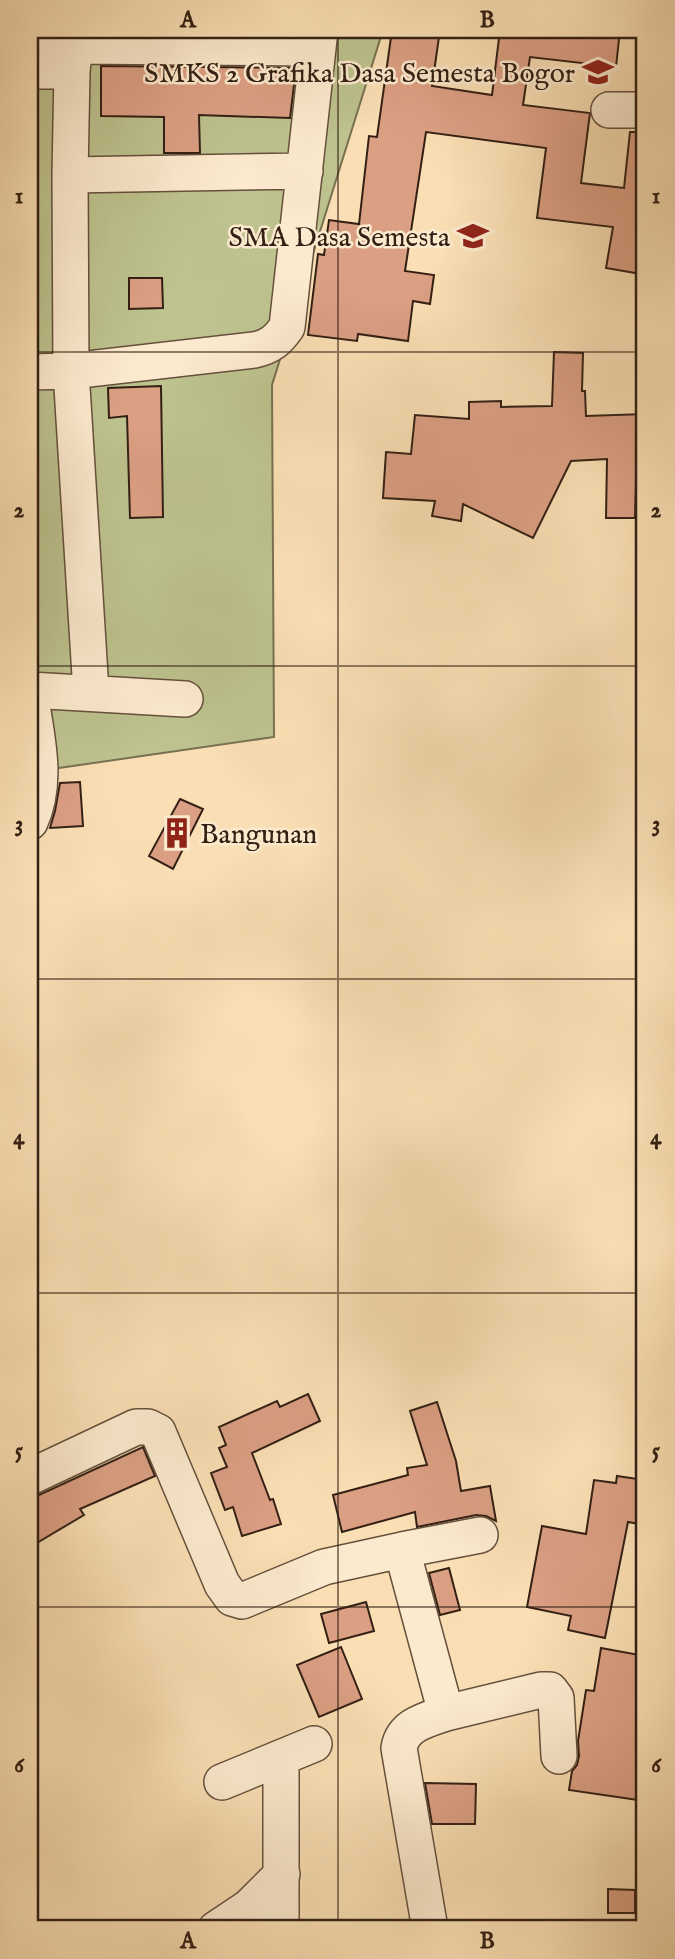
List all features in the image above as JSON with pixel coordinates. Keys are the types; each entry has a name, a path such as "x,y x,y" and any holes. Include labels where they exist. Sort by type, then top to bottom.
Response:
{"street":[{"path":"35,30 74,59"},
{"path":"30,71 74,59 319,39 287,327 276,341 254,350 71,372 30,372"},
{"path":"74,59 69,175 71,372 91,692"},
{"path":"609,110 645,110"},
{"path":"69,175 306,172"},
{"path":"30,822 40,792 41,761 30,691 91,692 185,699"},
{"path":"30,1477 136,1427 148,1427 158,1432 222,1584 232,1598 242,1601 324,1567 480,1535"},
{"path":"402,1550 446,1713"},
{"path":"430,1929 398,1748 400,1738 408,1729 446,1713 550,1690 556,1698 559,1756"},
{"path":"222,1782 314,1744"},
{"path":"276,1929 281,1918 281,1758"},
{"path":"216,1929 249,1907 282,1874"}],"green space":[{"path":"30,30 383,30 272,385 274,737 59,768 30,793"}],"building":[{"path":"392,30 440,30 432,86 492,95 500,30 620,30 616,67 530,57 523,105 590,113 581,183 624,188 630,132 645,132 645,249 641,274 606,268 613,227 537,218 546,148 426,132 405,271 434,275 430,304 413,301 408,341 358,334 357,341 308,335 318,254 324,255 329,220 359,224 369,136 377,137"},
{"path":"101,66 296,68 290,118 199,115 200,153 164,153 164,117 101,116"},
{"path":"129,278 162,278 163,308 129,309"},
{"path":"554,352 583,353 582,391 585,391 586,416 645,414 645,452 637,448 635,518 606,518 607,459 571,461 533,538 463,504 461,521 432,516 435,501 383,498 386,452 411,454 415,415 469,419 469,402 501,401 501,407 552,406"},
{"path":"161,386 163,517 130,518 127,416 109,418 108,388"},
{"path":"80,782 83,826 50,828 60,783"},
{"name":"Bangunan","path":"180,799 203,809 173,869 149,856"},
{"path":"308,1394 320,1421 252,1453 281,1524 242,1536 233,1507 225,1510 211,1473 227,1467 219,1448 226,1445 219,1427 277,1401 280,1407"},
{"path":"437,1402 456,1461 461,1491 490,1486 496,1521 476,1515 417,1527 415,1512 342,1532 333,1495 408,1475 407,1468 427,1465 410,1411"},
{"path":"143,1447 155,1476 80,1509 84,1515 30,1547 30,1497"},
{"path":"617,1476 645,1480 645,1525 628,1522 605,1638 568,1630 571,1616 527,1607 542,1526 586,1534 594,1480 616,1483"},
{"path":"449,1568 460,1610 440,1615 429,1573"},
{"path":"366,1602 374,1631 329,1643 321,1614"},
{"path":"341,1647 362,1699 319,1717 297,1665"},
{"path":"601,1648 645,1656 645,1801 569,1790 572,1771 579,1756 578,1741 586,1690 594,1691"},
{"path":"425,1783 476,1784 475,1824 432,1824"},
{"path":"608,1889 635,1890 635,1913 608,1913"}],"place":[{"name":"SMKS 2 Grafika Dasa Semesta Bogor","path":"598,72"},
{"name":"SMA Dasa Semesta","path":"473,236"},
{"name":"Bangunan","path":"177,833"}]}
